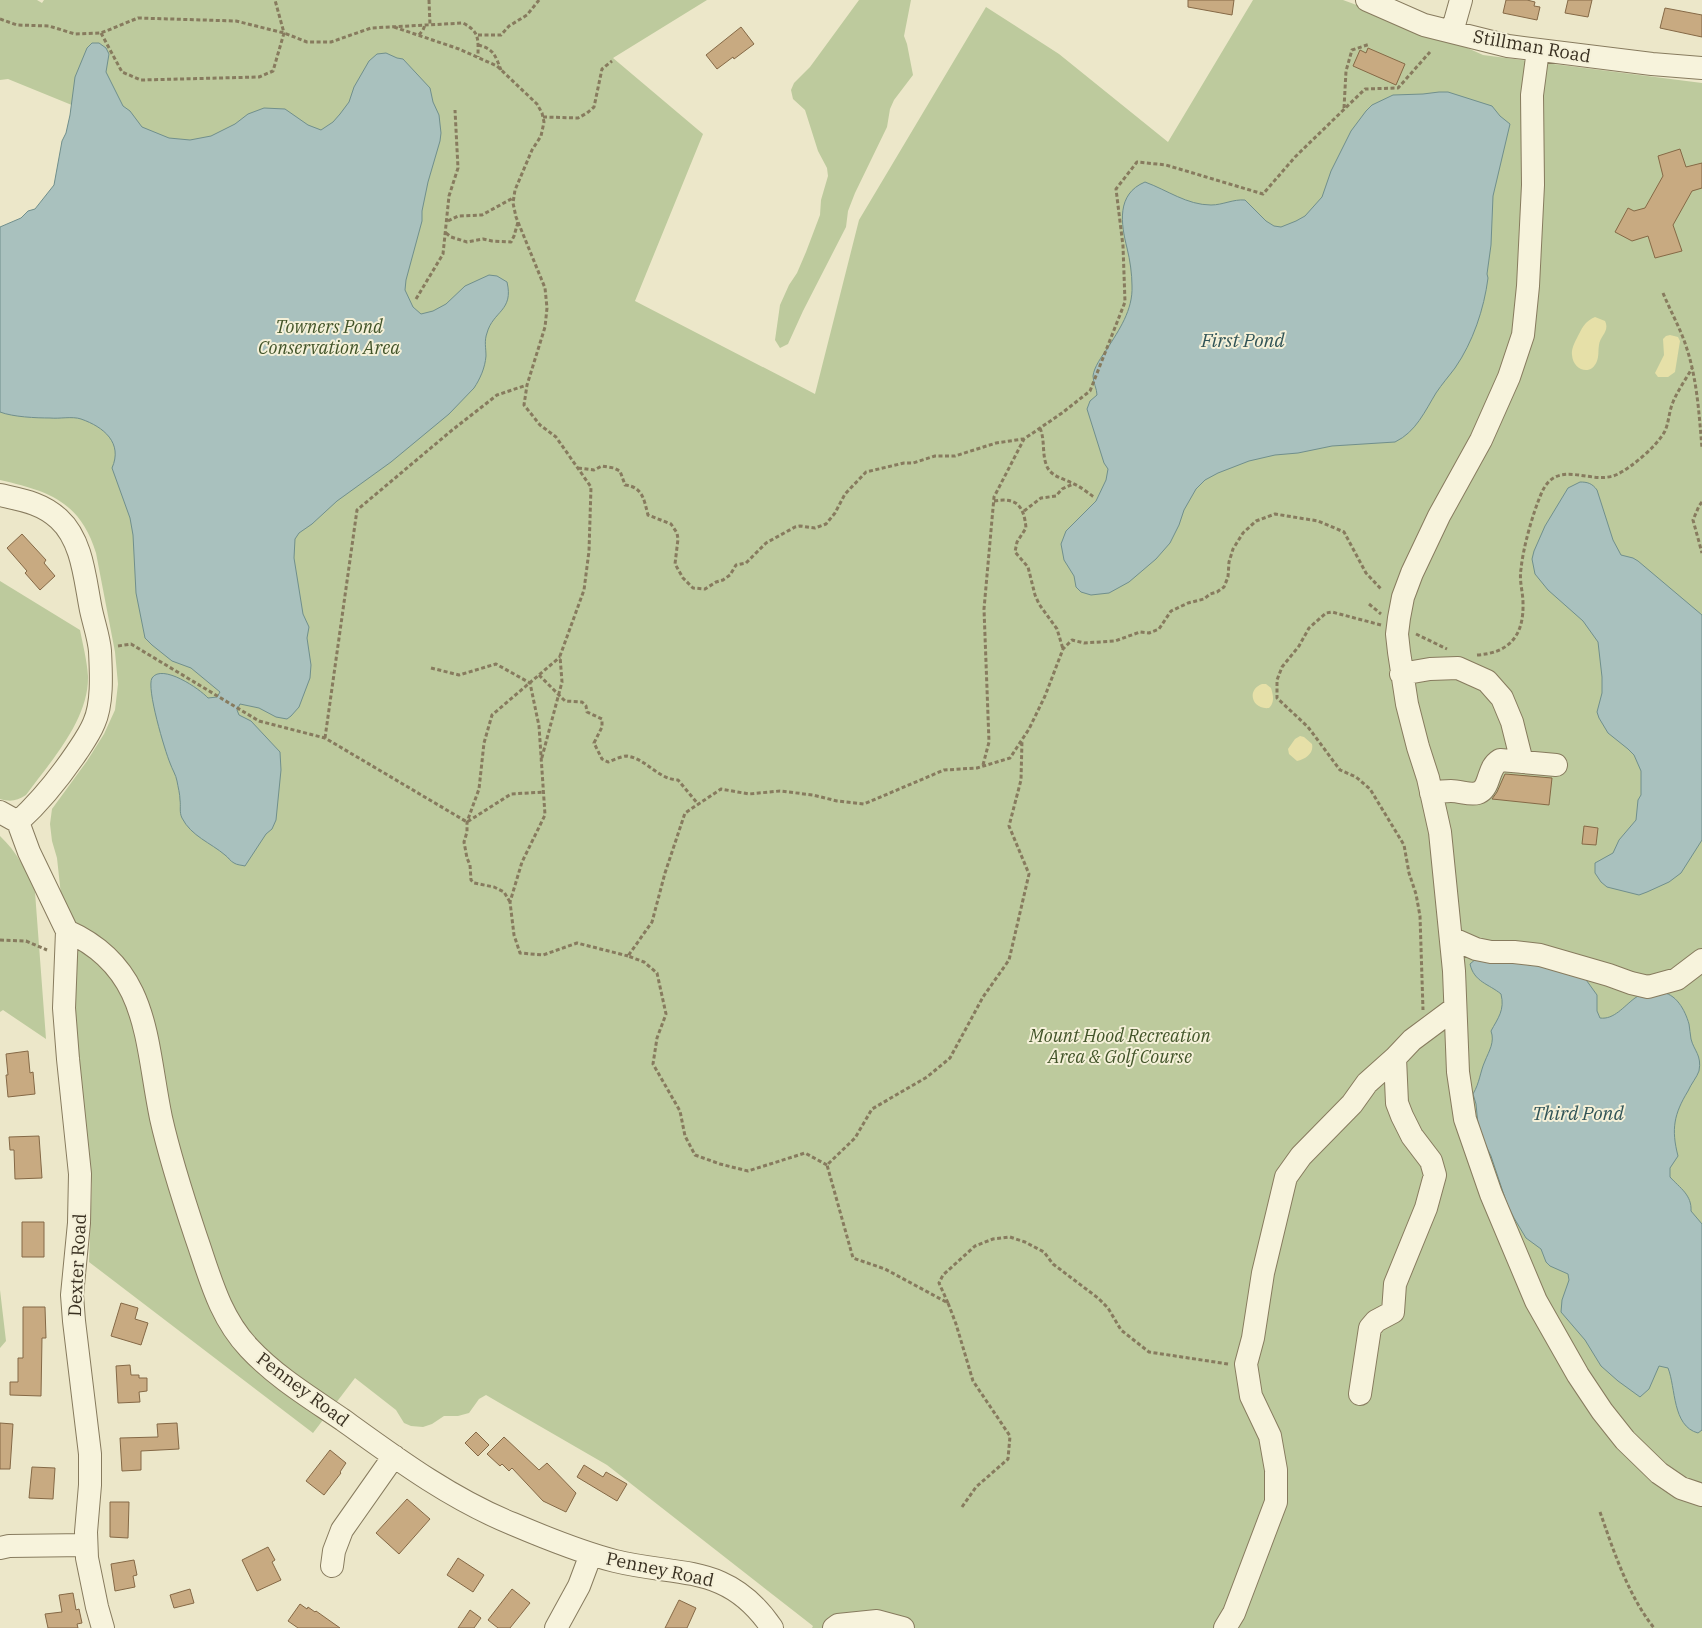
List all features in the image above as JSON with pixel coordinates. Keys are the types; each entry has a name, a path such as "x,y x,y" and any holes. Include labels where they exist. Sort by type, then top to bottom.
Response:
{"street":[{"name":"Stillman Road","path":"1367,0 1417,22 1508,46 1652,64 1702,68"},
{"path":"1452,32 1461,0"},
{"path":"1538,50 1532,95 1533,185 1528,286 1523,335 1509,377 1481,440 1436,523 1412,573 1403,597 1397,634 1401,674 1440,832 1454,971 1458,1072 1464,1119 1490,1194 1536,1302 1578,1375 1602,1411 1647,1462 1672,1483 1681,1488 1702,1494"},
{"path":"0,495 39,505 59,519 66,527 82,564 100,650 100,681 95,722 70,763 30,811 9,817 29,852 66,938"},
{"path":"1401,674 1430,669 1458,668 1487,681 1502,698 1512,722 1522,762"},
{"path":"1431,793 1452,791 1474,795 1485,787 1491,770 1498,761 1556,765"},
{"name":"Penney Road","path":"66,938 81,937 112,961 129,985 138,1005 145,1027 168,1150 225,1316 248,1347 269,1367 394,1456 466,1503 513,1524 590,1554 617,1561 713,1578 739,1593 759,1612 772,1628"},
{"name":"Dexter Road","path":"66,938 64,1008 80,1174 79,1223 72,1295 90,1454 86,1545 91,1581 103,1628"},
{"path":"1451,938 1476,949 1491,952 1540,955 1631,983 1648,986 1677,979 1702,960"},
{"path":"1232,1623 1276,1502 1276,1470 1270,1436 1251,1396 1246,1364 1254,1338 1263,1273 1286,1177 1301,1156 1352,1104 1367,1083 1412,1040 1455,1008"},
{"path":"1360,1394 1370,1328 1376,1321 1393,1312 1395,1284 1426,1208 1436,1174 1432,1161 1412,1136 1397,1103 1395,1058"},
{"path":"332,1566 334,1550 342,1530 394,1456"},
{"path":"0,1548 9,1546 86,1545"},
{"path":"556,1628 580,1586 590,1554"},
{"path":"834,1628 838,1625 877,1620 903,1628"}],"path":[{"path":"101,33 122,72 141,80 259,77 273,71 284,33 275,0"},
{"path":"429,0 430,25"},
{"path":"478,35 502,35 509,26 527,15 539,0"},
{"path":"0,19 17,25 49,26 75,34 101,33 138,18 236,21 284,33 307,42 331,42 371,28 463,23 472,27 478,35 478,56"},
{"path":"418,35 424,30 425,25"},
{"path":"394,27 478,56 502,71 537,104 543,117 544,122 541,136 532,150 515,190 513,203 518,222 545,288 547,308 545,328 527,385 524,405 540,425 556,437 591,487 589,551 584,590 560,656 562,682 560,695 541,761"},
{"path":"1344,109 1346,71 1352,50 1370,44"},
{"path":"478,45 487,47 495,53 502,71"},
{"path":"578,468 594,470 602,466 614,468 620,472 625,485 639,490 648,514 671,524 677,533 675,564 683,578 693,588 705,589 730,575 736,565 746,563 766,543 795,527 815,528 826,524 846,494 866,472 921,461 936,456 955,456 996,443 1024,439 1090,391 1125,302 1123,246 1116,189 1137,162 1166,164 1262,194 1295,157 1365,89 1398,88 1430,52"},
{"path":"543,117 578,118 587,113 594,107 602,69 612,60"},
{"path":"416,299 443,254 449,196 458,168 455,110"},
{"path":"447,222 458,216 482,215 514,198"},
{"path":"446,232 451,237 467,242 483,239 511,242 518,222"},
{"path":"1663,293 1685,343 1692,368 1698,402 1702,448"},
{"path":"325,738 357,510 437,442 497,395 527,385"},
{"path":"1040,428 1043,434 1044,456 1047,467 1055,476 1074,484 1094,497"},
{"path":"983,765 989,742 984,609 994,496 1024,439"},
{"path":"1024,511 1041,498 1056,496 1062,489 1074,484"},
{"path":"994,501 1011,500 1024,511 1026,528 1017,542 1015,552 1028,568 1035,595 1039,604 1057,629 1062,649"},
{"path":"1702,502 1693,520 1702,554"},
{"path":"628,956 652,922 665,873 685,813 721,789 748,794 780,791 864,804 944,770 977,768 1010,758 1022,740 1045,696 1062,649 1072,640 1084,644 1115,641 1140,632 1149,633 1159,629 1171,611 1188,603 1204,600 1210,594 1217,592 1224,587 1228,577 1229,562 1233,549 1243,533 1256,521 1275,514 1318,522 1344,532 1366,573 1382,590"},
{"path":"131,644 259,720 325,738 467,822"},
{"path":"510,902 504,892 494,887 474,883 471,880 470,865 464,842 467,822 479,788 484,743 492,715 560,656"},
{"path":"431,668 459,675 496,664 530,683 539,726 545,815 522,862 510,902 514,935 520,954 543,955 577,943 644,962 657,973 666,1014 657,1038 653,1064 680,1111 685,1136 695,1155 748,1171 805,1153 827,1165 853,1258 885,1269 948,1304"},
{"path":"539,676 565,701 582,702 586,706 587,712 602,720 602,726 594,742 602,759 608,762 626,756 644,763 668,780 678,780 698,804"},
{"path":"827,1165 855,1138 872,1109 927,1077 950,1058 983,997 1009,960 1029,874 1009,826 1021,780 1022,740"},
{"path":"467,822 511,794 544,792"},
{"path":"0,940 26,940 50,951 66,938"},
{"path":"962,1507 976,1487 1008,1459 1010,1436 973,1381 956,1324 939,1283 943,1276 975,1246 1010,1237 1024,1242 1044,1252 1054,1264 1098,1298 1108,1308 1120,1330 1149,1352 1212,1361"},
{"path":"1600,1512 1626,1581 1654,1628"}],"green space":[{"name":"Mount Hood Recreation Area & Golf Course","path":"0,0 37,0 42,3 44,0 707,0 613,58 703,134 635,301 815,394 859,220 986,7 1059,54 1168,142 1253,0 1343,0 1441,36 1483,55 1702,83 1702,1628 812,1628 813,1626 607,1465 486,1395 479,1399 469,1413 458,1416 444,1416 432,1424 423,1427 411,1426 404,1423 396,1410 355,1378 313,1433 89,1262 92,1183 57,858 50,824 52,809 87,761 104,734 115,710 118,684 115,652 96,553 81,521 60,501 47,494 0,480 0,244 47,210 84,110 8,79 0,80"},
{"path":"859,0 911,0 904,36 913,75 894,100 890,109 887,127 848,211 846,227 788,344 780,348 775,340 780,305 797,273 820,215 821,200 828,176 827,168 818,151 805,110 793,99 791,90 794,83 810,67"},
{"path":"0,581 80,630 88,676 87,692 82,709 66,740 26,795 10,801 0,799"},
{"path":"0,836 21,862 35,892 46,1039 3,1010 0,1012"},
{"path":"0,1290 6,1341 0,1348"}],"sand":[{"path":"1595,317 1605,321 1606,331 1600,342 1598,359 1594,366 1591,369 1583,370 1575,365 1572,350 1583,326"},
{"path":"1670,335 1678,337 1680,341 1675,372 1668,377 1658,377 1655,373 1664,355 1663,339"},
{"path":"1262,684 1266,684 1271,688 1273,701 1269,708 1258,706 1253,699 1254,691"},
{"path":"1300,736 1312,744 1312,750 1309,755 1297,761 1289,754 1288,749 1295,739"}],"water":[{"path":"92,43 99,43 106,48 109,54 106,72 123,106 130,111 142,127 169,138 190,140 211,136 235,124 248,114 264,108 285,109 308,125 321,130 333,122 349,102 354,87 369,61 377,54 386,53 403,59 430,88 433,102 439,115 441,133 428,182 422,211 422,221 405,290 413,307 421,314 433,311 446,304 465,286 489,275 497,276 507,282 508,299 487,333 485,365 474,388 449,414 391,462 337,501 299,533 295,539 294,558 303,614 309,627 307,638 311,665 310,678 299,707 287,719 276,717 259,708 240,704 237,710 239,715 251,721 280,752 281,770 276,820 272,829 266,834 245,866 236,864 196,834 181,816 180,795 164,746 154,706 152,678 157,674 172,675 197,689 208,698 217,697 220,692 191,668 172,661 145,638 136,593 133,535 130,518 112,468 115,459 113,444 104,431 81,419 25,417 0,412 0,227 21,218 28,211 35,209 54,185 62,141 70,115 75,77 87,48"},
{"name":"First Pond","path":"1448,92 1492,106 1510,124 1493,196 1488,278 1481,313 1461,358 1419,421 1409,433 1395,442 1332,446 1298,453 1275,455 1249,461 1218,473 1205,480 1196,489 1184,510 1170,543 1156,559 1129,582 1109,593 1091,595 1081,592 1076,587 1074,576 1064,560 1061,544 1066,531 1096,501 1106,480 1108,469 1104,463 1087,409 1090,401 1097,395 1093,378 1095,369 1128,311 1132,295 1129,257 1122,220 1125,202 1129,194 1145,182 1194,203 1215,205 1245,200 1266,221 1274,226 1281,227 1305,216 1322,197 1331,171 1351,131 1372,105 1393,95"},
{"path":"1580,482 1589,483 1597,490 1613,540 1621,555 1638,561 1702,615 1702,840 1681,873 1669,882 1639,895 1607,887 1595,873 1595,863 1613,853 1619,840 1636,820 1638,800 1641,795 1641,771 1634,755 1608,733 1597,712 1602,693 1598,642 1583,621 1548,590 1535,574 1532,559 1545,526 1568,488"},
{"name":"Third Pond","path":"1477,958 1562,969 1584,977 1597,995 1597,1011 1600,1018 1610,1017 1638,996 1654,992 1671,995 1685,1013 1700,1066 1683,1099 1675,1122 1674,1130 1678,1156 1670,1168 1670,1177 1690,1200 1691,1211 1702,1224 1702,1430 1698,1433 1683,1423 1679,1415 1668,1368 1659,1366 1649,1389 1640,1397 1601,1366 1585,1340 1561,1312 1562,1300 1569,1280 1568,1274 1550,1266 1546,1262 1541,1249 1526,1238 1507,1204 1491,1156 1480,1134 1473,1094 1491,1046 1491,1031 1500,1014 1502,1005 1501,994 1478,979 1472,970 1470,964"}],"building":[{"path":"1188,0 1234,0 1232,15 1188,7"},
{"path":"1506,0 1535,2 1534,6 1540,7 1537,20 1503,13"},
{"path":"1568,0 1592,0 1588,17 1565,13"},
{"path":"1665,8 1702,15 1702,37 1660,28"},
{"path":"741,27 754,44 717,69 706,55"},
{"path":"1368,48 1405,64 1396,85 1353,66 1360,50 1366,53"},
{"path":"1680,149 1686,167 1702,163 1702,188 1692,191 1673,225 1682,251 1655,258 1648,236 1632,241 1615,232 1628,208 1634,211 1645,208 1663,176 1658,156"},
{"path":"22,534 46,560 44,563 55,576 40,590 25,573 27,571 7,548"},
{"path":"1505,774 1552,778 1549,805 1492,799"},
{"path":"1584,826 1598,828 1596,845 1582,844"},
{"path":"28,1051 30,1073 33,1072 35,1094 8,1097 6,1054"},
{"path":"39,1136 42,1178 15,1179 14,1150 10,1150 9,1137"},
{"path":"22,1222 44,1222 44,1257 22,1257"},
{"path":"121,1303 138,1308 135,1319 148,1323 141,1345 111,1336"},
{"path":"23,1307 45,1307 46,1338 42,1338 41,1396 10,1395 10,1382 18,1382 18,1358 23,1358"},
{"path":"130,1365 131,1375 147,1378 147,1391 139,1392 140,1402 118,1403 116,1366"},
{"path":"0,1423 13,1424 10,1469 0,1469"},
{"path":"177,1423 179,1449 141,1451 141,1470 122,1471 120,1438 158,1437 157,1424"},
{"path":"476,1432 489,1445 478,1456 465,1443"},
{"path":"504,1437 539,1470 547,1463 576,1493 566,1512 543,1501 512,1468 509,1471 502,1464 500,1466 487,1454"},
{"path":"330,1450 346,1463 341,1473 324,1495 306,1481"},
{"path":"584,1465 603,1477 606,1472 627,1484 617,1501 577,1477"},
{"path":"32,1467 55,1468 53,1499 29,1498"},
{"path":"407,1499 430,1519 399,1554 376,1533"},
{"path":"110,1502 129,1502 128,1538 110,1537"},
{"path":"268,1547 275,1560 272,1562 281,1580 257,1591 242,1560"},
{"path":"458,1558 484,1575 473,1592 447,1575"},
{"path":"134,1560 137,1575 133,1576 135,1587 115,1591 111,1564"},
{"path":"190,1589 194,1603 174,1608 170,1595"},
{"path":"512,1589 530,1603 510,1628 498,1628 488,1620"},
{"path":"73,1593 76,1610 79,1609 82,1623 77,1624 78,1628 48,1628 45,1614 62,1612 59,1595"},
{"path":"679,1600 696,1608 687,1628 665,1628"},
{"path":"300,1604 307,1609 308,1607 316,1611 340,1628 298,1628 288,1621"},
{"path":"470,1610 481,1618 474,1628 458,1628"}],"park label":[{"name":"Towners Pond Conservation Area","path":"329,336"}]}
